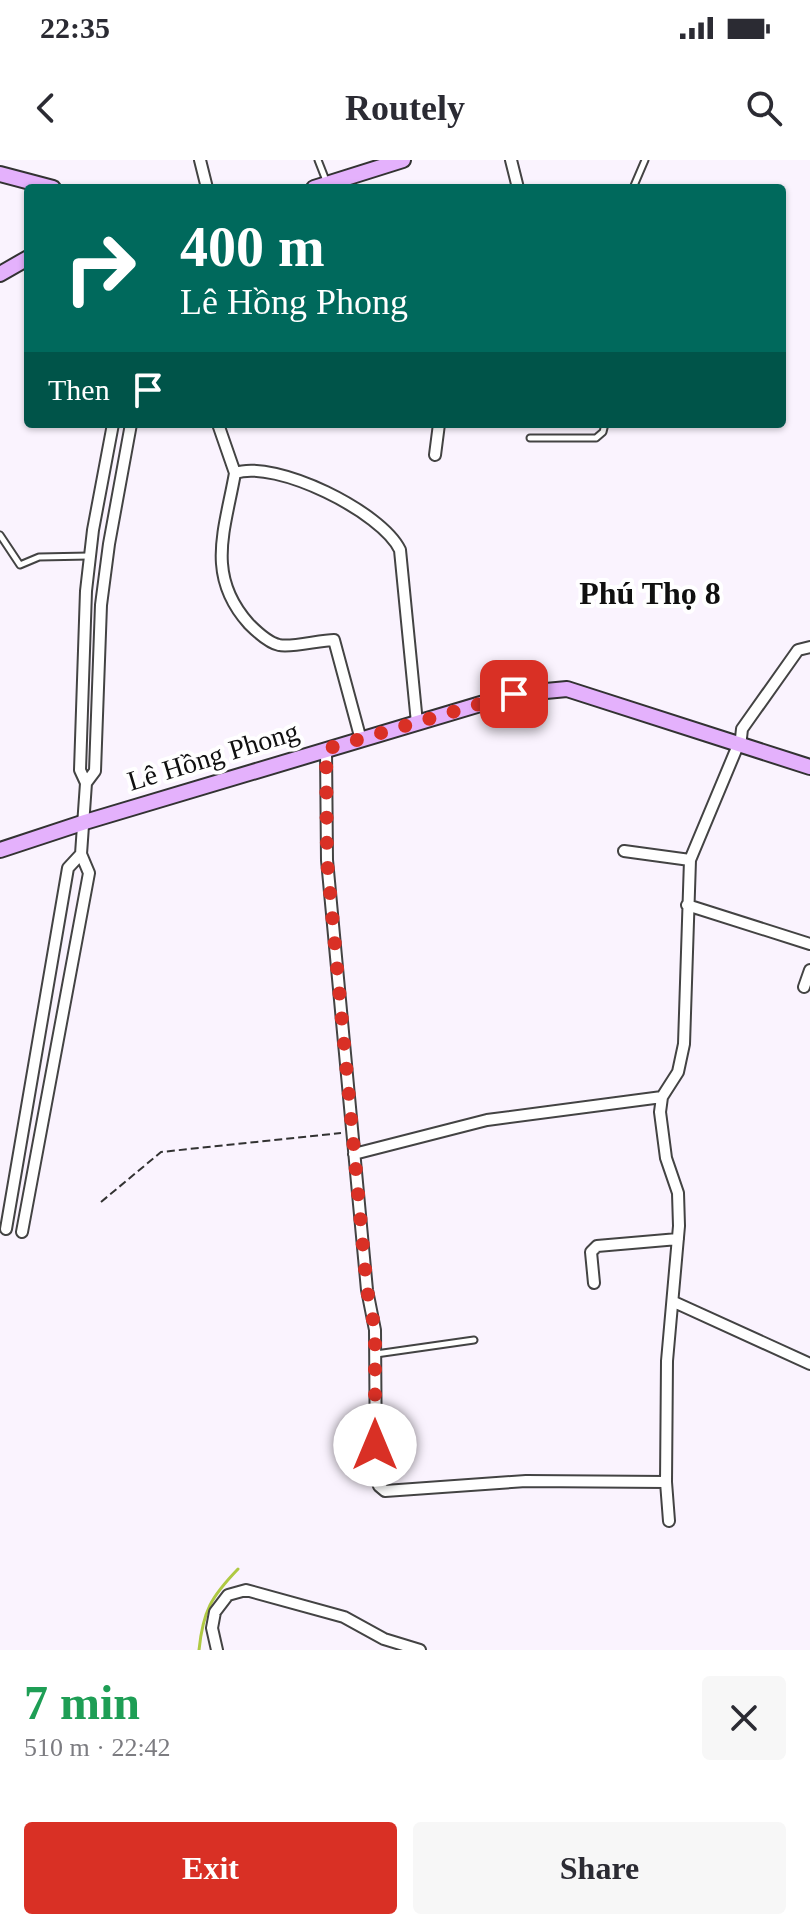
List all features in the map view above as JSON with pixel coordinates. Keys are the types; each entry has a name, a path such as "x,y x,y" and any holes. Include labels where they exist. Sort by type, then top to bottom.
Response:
{"street":[{"path":"200,160 206,184"},
{"path":"350,182 403,160"},
{"path":"511,160 517,184"},
{"path":"0,174 38,184"},
{"path":"0,274 24,260"},
{"path":"22,1232 89,873 81,854 86,783 80,770 82,650 90,556 112,428"},
{"path":"86,783 95,771 99,635 107,557 130,428"},
{"path":"219,428 235,473 221,550 226,591 238,611 257,632 279,645 334,640 361,740"},
{"path":"435,455 438,428"},
{"path":"235,473 259,469 301,480 340,500 395,540 400,550 417,723"},
{"path":"90,556 107,557"},
{"path":"669,1521 666,1482 667,1361 674,1302 678,1193 663,1140 662,1097 678,1072 684,1044 690,860 747,720 798,650 810,647"},
{"name":"Lê Hồng Phong","path":"0,850 514,694 567,689 810,767"},
{"path":"326,749 327,860 367,1290 375,1330 376,1476 379,1486 385,1491 526,1481 666,1482"},
{"path":"624,851 690,860"},
{"path":"6,1229 68,868 81,854"},
{"path":"687,905 810,944"},
{"path":"804,987 810,970"},
{"path":"34,1063 53,1065"},
{"path":"354,1154 495,1119 662,1097"},
{"path":"594,1283 591,1252 597,1246 678,1239"},
{"path":"674,1302 810,1364"},
{"path":"217,1650 212,1628 215,1612 228,1595 246,1590 344,1617 384,1639 420,1650"}],"lane":[{"path":"318,160 321,184"},
{"path":"635,184 645,160"},
{"path":"530,438 596,438 604,428"},
{"path":"0,535 20,565 39,557 90,556"},
{"path":"375,1354 474,1340"}],"path":[{"path":"101,1202 161,1152 352,1132"}],"waterway":[{"path":"199,1650 210,1605 238,1569"}],"district":[{"name":"Phú Thọ 8","path":"650,593"}],"route":[{"path":"375,1445 375,1330 367,1290 327,860 326,749 514,694"}]}
